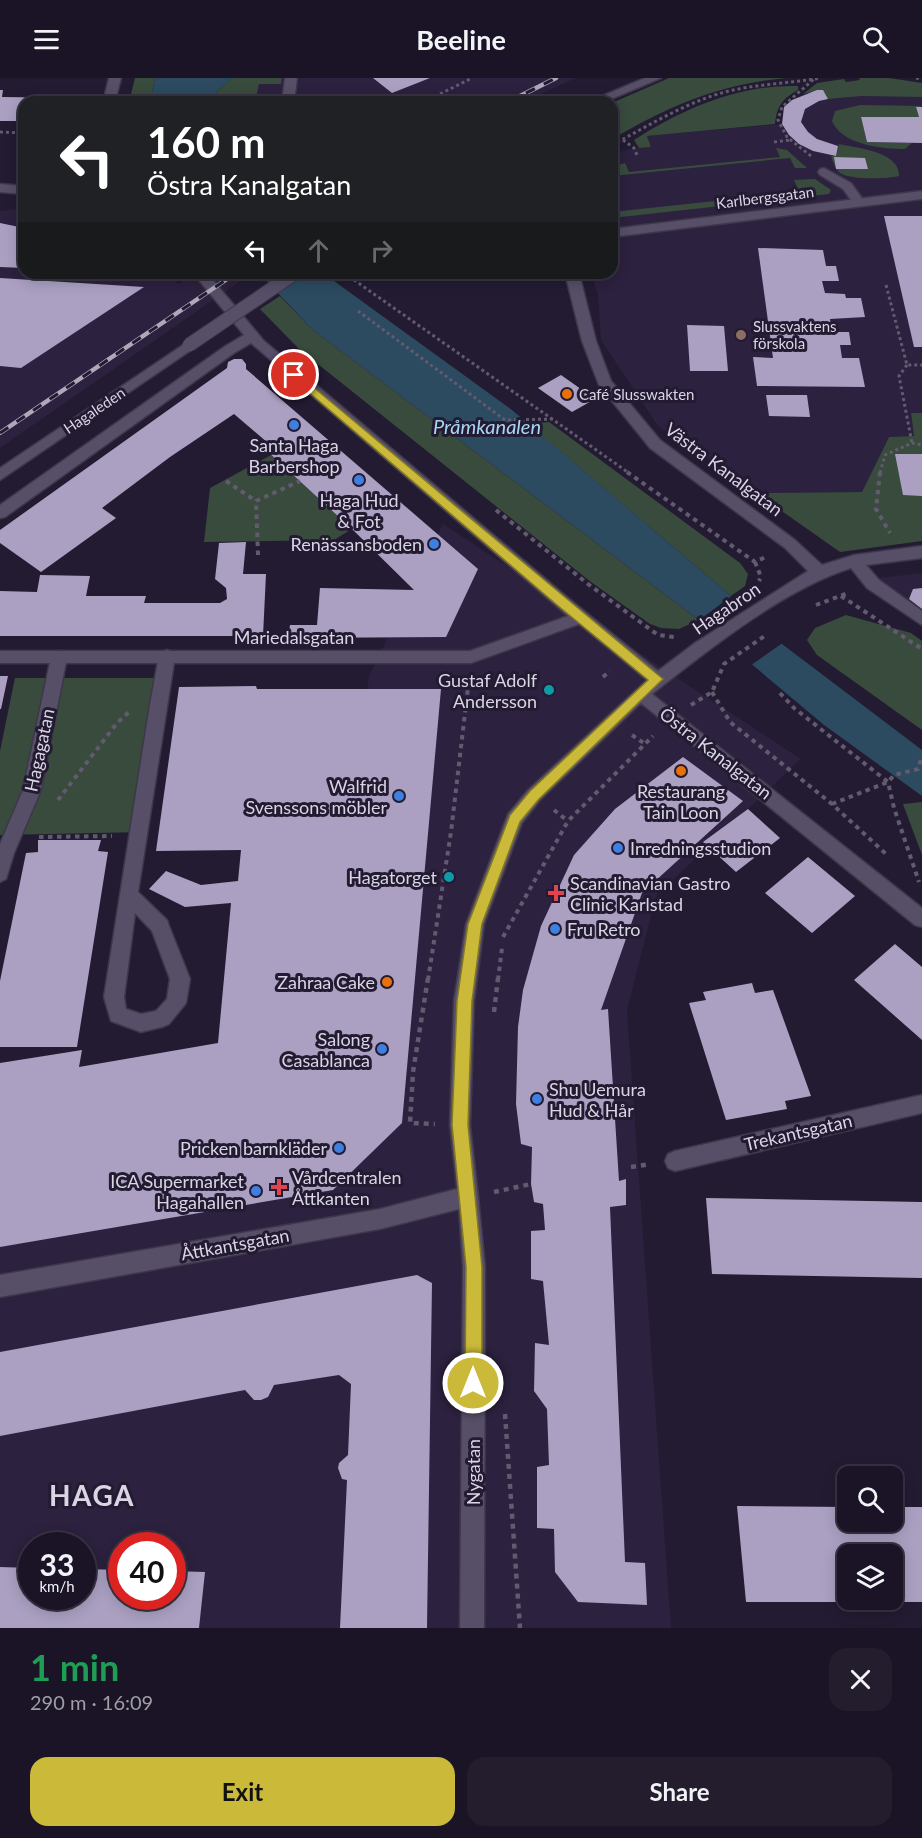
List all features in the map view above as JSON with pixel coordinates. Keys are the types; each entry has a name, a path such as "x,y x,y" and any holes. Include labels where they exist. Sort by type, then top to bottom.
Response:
{"street":[{"path":"110,96 115,78"},
{"path":"289,96 291,78"},
{"path":"596,96 626,78"},
{"path":"609,96 655,78"},
{"path":"824,172 847,186 858,201"},
{"path":"0,188 18,189"},
{"name":"Karlbergsgatan","path":"618,232 858,201 922,195"},
{"name":"Östra Kanalgatan","path":"206,279 252,337 657,679 640,694 672,717 922,918"},
{"name":"Hagaleden","path":"0,475 286,279"},
{"name":"Västra Kanalgatan","path":"574,279 589,341 604,382 655,444 790,544 819,572"},
{"path":"0,513 229,350 252,337"},
{"path":"819,572 854,561 922,552"},
{"path":"854,561 873,584 922,619"},
{"name":"Hagabron","path":"657,679 772,600 819,572"},
{"name":"Mariedalsgatan","path":"0,657 471,657 582,618"},
{"path":"128,894 160,927 180,979 176,1003 162,1018 141,1023 118,1015 114,998 128,894 167,656"},
{"name":"Hagagatan","path":"0,874 11,838 32,790 59,657"},
{"name":"Nygatan","path":"472,1628 474,1267 460,1125 464,1001 475,924 514,819 534,795 640,694"},
{"name":"Trekantsgatan","path":"675,1161 922,1104"},
{"name":"Åttkantsgatan","path":"0,1286 380,1219 468,1196"}],"path":[{"path":"436,96 472,78"},
{"path":"618,142 669,114 712,96 747,87 821,78"},
{"path":"916,78 922,79"},
{"path":"815,79 782,107 778,124 790,140 816,159"},
{"path":"0,132 18,133"},
{"path":"623,139 634,148 637,156"},
{"path":"774,142 790,140"},
{"path":"353,279 755,562 761,577 755,588"},
{"path":"886,285 907,365"},
{"path":"358,310 505,420 554,419"},
{"path":"907,365 922,365"},
{"path":"907,365 899,376 912,443"},
{"path":"901,555 876,509 878,482 885,455 912,443 922,445"},
{"path":"226,481 256,501"},
{"path":"256,501 300,481"},
{"path":"256,501 258,555"},
{"path":"488,504 588,584 658,635 677,638"},
{"path":"755,562 790,544"},
{"path":"841,596 922,649"},
{"path":"492,1023 503,935 568,821 672,717 712,693 724,664 768,633"},
{"path":"460,1125 410,1123 413,1072 451,832 471,657"},
{"path":"56,803 117,723 163,678"},
{"path":"712,693 730,722 832,804 888,856"},
{"path":"780,693 794,708 888,782 894,808 921,886"},
{"path":"832,804 888,782 894,775 918,769 922,756"},
{"path":"11,838 137,836"},
{"path":"913,878 921,886"},
{"path":"493,1180 494,1202"},
{"path":"468,1196 531,1184"},
{"path":"505,1413 520,1628"}],"shaded area":[{"path":"282,78 576,78 537,96 256,96 259,83 281,84"},
{"path":"817,90 922,90 922,413 911,413 914,436 889,437 862,492 756,493 658,426 601,340 598,295 593,279 618,279 618,153 628,149 651,147 647,136 782,124 784,107 792,100"},
{"path":"18,209 18,279 174,279 178,284 186,279 243,279 0,448 0,211"},
{"path":"443,524 801,759 656,896 627,1010 671,1628 0,1628 0,1162 320,1108 369,676"},
{"path":"922,573 922,616 871,579"}],"green space":[{"path":"135,78 155,78 151,96 130,96"},
{"path":"233,78 282,78 281,84 259,84 256,96 215,96 218,90"},
{"path":"669,78 786,78 716,91 655,116 618,136 618,100"},
{"path":"859,78 889,78 922,83 922,97 861,96 828,99 822,90 803,94 817,83 844,79 846,82 860,80"},
{"path":"776,86 798,86 798,90 781,104 775,124 647,136 651,147 639,148 634,140 691,109 733,94"},
{"path":"860,105 922,106 916,108 919,117 861,117 867,142 912,143 905,149 885,148 864,144 844,135 832,121 835,111"},
{"path":"839,144 866,149 885,156 897,168 899,176 860,178 840,173 831,156 836,156"},
{"path":"776,148 787,150 807,168 795,168 790,158 618,175 618,165 625,163 629,172 780,157"},
{"path":"815,179 831,190 829,194 618,217 618,211 799,192 794,180"},
{"path":"280,296 313,330 699,620 679,629 661,628 650,624 591,582 299,349 260,309"},
{"path":"911,413 922,413 922,541 840,552 756,493 862,492 889,437 914,436"},
{"path":"549,422 740,563 748,574 745,586 731,596 528,424"},
{"path":"271,455 352,529 334,540 204,542 210,488"},
{"path":"846,615 911,633 922,641 922,730 817,655 807,640 815,628"},
{"path":"15,678 169,678 144,832 0,835 0,751"},
{"path":"922,802 922,855 903,804"}],"water":[{"path":"155,78 233,78 218,90 215,96 151,96"},
{"name":"Pråmkanalen","path":"265,279 331,279 512,410 731,596 782,644 922,750 922,796 824,725 699,620 313,330"}],"pier":[{"path":"734,594 784,642 750,666 697,622"}],"building":[{"path":"373,78 430,78 392,93"},
{"path":"0,90 3,90 2,97 18,97 18,121 0,121"},
{"path":"817,90 823,90 828,99 805,109 801,122 817,139 838,146 836,156 813,151 799,144 782,124 784,107 792,100"},
{"path":"916,107 922,107 922,143 867,142 861,117 919,117"},
{"path":"834,157 865,158 868,169 836,169"},
{"path":"884,216 922,216 922,347 914,347"},
{"path":"0,223 18,227 18,268 0,267"},
{"path":"758,248 823,250 826,266 836,266 839,281 822,281 825,293 845,294 846,298 861,298 865,317 830,319 832,332 849,332 851,345 840,345 842,358 859,358 865,387 757,386 753,357 773,358"},
{"path":"0,278 144,287 21,368 0,366"},
{"path":"687,325 724,326 728,371 690,371"},
{"path":"242,359 246,364 246,369 478,569 446,637 288,638 290,625 317,625 320,588 414,590 268,452 275,449 234,414 170,457 102,508 116,518 41,572 0,543 0,530 227,368 228,362"},
{"path":"561,375 595,399 572,412 538,388"},
{"path":"766,395 807,395 810,417 769,416"},
{"path":"895,454 922,454 922,496 903,495"},
{"path":"246,542 243,574 266,574 263,636 0,636 0,591 37,592 40,575 90,576 86,596 146,596 144,603 220,603 227,599 226,588 215,579 219,543"},
{"path":"922,588 922,609 909,599 913,589"},
{"path":"0,676 8,676 1,709 0,709"},
{"path":"256,686 257,689 441,689 402,1123 333,1190 0,1247 0,1063 82,1050 79,1067 218,1043 231,903 185,907 149,889 166,871 201,885 238,881 241,850 156,851 179,687"},
{"path":"683,757 743,801 642,893 601,1010 608,1009 619,1181 626,1179 626,1205 610,1207 625,1562 645,1563 647,1605 578,1602 555,1572 554,1529 537,1528 537,1467 549,1465 547,1409 534,1391 535,1343 549,1345 543,1281 531,1279 531,1231 545,1230 543,1204 534,1202 531,1184 532,1147 521,1144 516,1104 518,1027 523,990 541,926 574,855 615,809"},
{"path":"748,809 780,838 736,872 703,842"},
{"path":"38,840 101,840 98,851 108,852 77,1047 0,1047 0,981 26,853 38,852"},
{"path":"808,857 855,896 812,933 765,893"},
{"path":"895,944 922,967 922,1040 854,980"},
{"path":"752,983 755,993 773,990 811,1096 785,1101 787,1109 726,1120 689,1003 706,1000 703,992"},
{"path":"706,1198 922,1202 922,1278 712,1274"},
{"path":"417,1275 432,1283 427,1628 340,1628 347,1480 342,1479 338,1468 339,1463 348,1455 351,1384 339,1375 274,1385 268,1397 261,1400 254,1400 245,1390 0,1436 0,1352"},
{"path":"737,1506 837,1507 837,1532 903,1532 903,1507 922,1507 922,1602 903,1602 903,1544 837,1544 837,1602 746,1602"},
{"path":"0,1567 18,1568 18,1610 96,1610 96,1569 108,1570 108,1610 186,1610 186,1571 205,1572 199,1628 0,1628"}],"railway":[{"path":"520,96 556,78"},
{"path":"0,433 227,279"}],"place":[{"name":"Slussvaktens förskola","path":"741,335"},
{"name":"Café Slusswakten","path":"567,394"},
{"name":"Santa Haga Barbershop","path":"294,425"},
{"name":"Haga Hud & Fot","path":"359,480"},
{"name":"Renässansboden","path":"434,544"},
{"name":"Gustaf Adolf Andersson","path":"549,690"},
{"name":"Restaurang Tain Loon","path":"681,771"},
{"name":"Walfrid Svenssons möbler","path":"399,796"},
{"name":"Inredningsstudion","path":"618,848"},
{"name":"Hagatorget","path":"449,877"},
{"name":"Scandinavian Gastro Clinic Karlstad","path":"556,893"},
{"name":"Fru Retro","path":"555,929"},
{"name":"Zahraa Cake","path":"387,982"},
{"name":"Salong Casablanca","path":"382,1049"},
{"name":"Shu Uemura Hud & Hår","path":"537,1099"},
{"name":"Pricken barnkläder","path":"339,1148"},
{"name":"Vårdcentralen Åttkanten","path":"279,1187"},
{"name":"ICA Supermarket Hagahallen","path":"256,1191"}],"district":[{"name":"HAGA","path":"92,1495"}],"route":[{"path":"294,375 561,602 657,679 534,795 514,819 475,924 464,1001 460,1125 474,1267 473,1383"}]}
